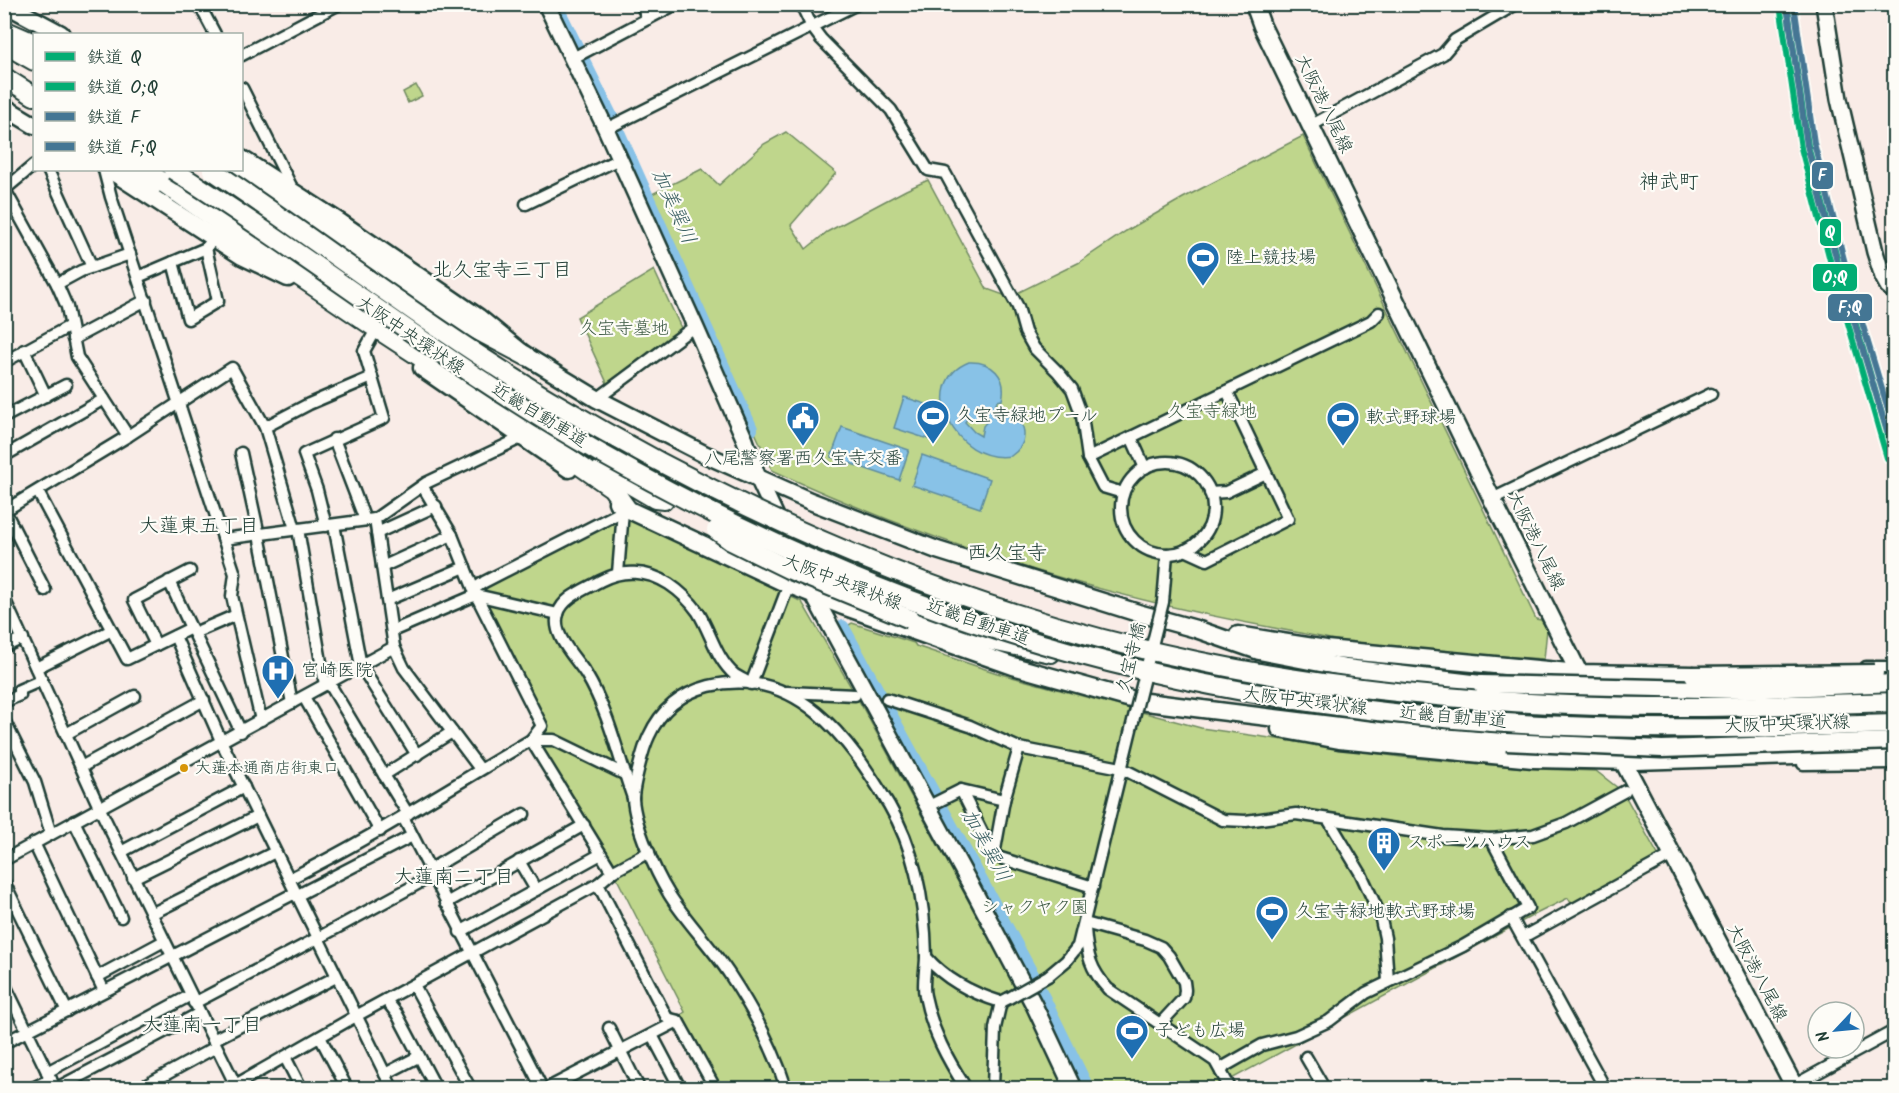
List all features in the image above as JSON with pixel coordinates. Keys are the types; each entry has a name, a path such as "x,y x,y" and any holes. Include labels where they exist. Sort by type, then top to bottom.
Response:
{"highway":[{"path":"4,30 33,43"},
{"path":"4,44 33,60"},
{"path":"4,69 33,84"},
{"path":"4,77 33,95"},
{"path":"147,171 612,488 625,510"},
{"name":"近畿自動車道","path":"174,171 475,377 539,417 661,487 744,528 867,583 996,630 1060,650 1130,667 1288,698 1367,709 1519,724 1673,728 1894,724"},
{"name":"近畿自動車道","path":"213,171 485,359 549,400 621,441 735,501 803,533 872,563 1004,609 1134,647 1197,662 1282,677 1446,697 1517,703 1672,707 1894,703"},
{"path":"243,171 471,327 526,356"},
{"path":"486,400 655,499 664,500 672,491 674,486 671,479"},
{"path":"685,465 691,492 716,530 731,541 788,569 910,620 975,638 1130,667"}],"main road":[{"path":"5,4 60,33"},
{"name":"大阪港八尾線","path":"1254,4 1262,26 1492,499 1623,761 1792,1088"},
{"path":"4,21 33,36"},
{"path":"4,94 33,111"},
{"path":"4,107 33,124"},
{"path":"243,151 341,223"},
{"name":"大阪中央環状線","path":"243,160 341,223 478,317 526,356 597,399 704,454 758,478 810,501 937,550 1196,629 1259,651 1346,668 1481,684 1745,690 1894,683"},
{"path":"111,171 210,243 288,278"},
{"name":"大阪中央環状線","path":"133,171 523,437 625,510 812,594 1013,666 1138,701 1380,731 1506,742 1662,749 1894,741"},
{"path":"1196,629 1326,649 1579,673 1693,675 1894,672"},
{"path":"1138,701 1339,740 1533,759 1623,761 1894,753"}],"street":[{"path":"199,4 214,33"},
{"path":"243,54 339,4"},
{"path":"546,4 577,56 611,127 619,159 745,440 758,478 812,594 976,895 1034,1005 1073,1089"},
{"path":"641,4 648,20"},
{"path":"577,56 676,4"},
{"path":"801,4 812,27 829,49 891,110 928,170 945,173 1018,307 1025,332 1034,348 1068,383 1077,401 1088,458 1103,487 1124,493"},
{"path":"611,127 857,4"},
{"path":"1312,125 1443,54 1455,40 1516,4"},
{"path":"1824,4 1839,99 1872,241 1883,277 1894,291"},
{"path":"243,89 291,186"},
{"path":"526,204 619,159"},
{"path":"33,166 5,190 57,284 67,307 77,357 128,436"},
{"path":"48,171 92,267"},
{"path":"104,171 235,574 232,596 261,720"},
{"path":"138,277 210,243 218,301 188,319 173,262"},
{"path":"57,284 92,267 130,254"},
{"path":"73,339 146,300"},
{"path":"1894,304 1894,316"},
{"path":"1088,458 1371,321 1379,313"},
{"path":"4,362 70,326"},
{"path":"597,399 695,326"},
{"path":"373,335 364,351 384,418 304,454 330,525 361,666 417,755"},
{"path":"24,350 46,396"},
{"path":"45,590 5,511 128,436 232,368 265,427 296,529 327,684 384,776 405,816 430,873 542,1089"},
{"path":"265,427 309,404 372,377"},
{"path":"4,417 66,385"},
{"path":"1185,550 1207,560 1288,519 1227,391"},
{"path":"1492,499 1711,394"},
{"path":"4,456 104,399"},
{"path":"224,539 370,520 426,483 523,437"},
{"path":"1131,437 1145,468"},
{"path":"334,440 377,533 394,647 404,668 480,769"},
{"path":"241,453 292,703"},
{"path":"1164,462 1183,465 1200,476 1210,493 1213,510 1209,527 1199,541 1185,550 1167,554 1146,549 1130,535 1122,515 1124,493 1132,478 1145,468 1164,462"},
{"path":"1210,493 1226,492 1266,473"},
{"path":"289,879 340,854 531,740 542,726 475,592 452,535 423,487"},
{"path":"38,492 127,660 175,636 236,615"},
{"path":"377,533 435,506"},
{"path":"618,573 625,510"},
{"path":"392,631 475,592 484,582 625,510"},
{"path":"382,567 452,535"},
{"name":"久宝寺橋","path":"1085,923 1163,602 1167,554"},
{"path":"387,600 465,567"},
{"path":"156,645 134,600 190,571"},
{"path":"751,684 735,674 715,649 699,613 684,594 666,582 647,574 618,573 572,597 558,614 557,626 561,638 600,701 618,749 648,852 670,895 730,975 770,1046 786,1089"},
{"path":"169,581 241,732"},
{"path":"475,592 558,614"},
{"path":"751,684 786,592"},
{"path":"4,598 8,612 23,638 99,807 215,1044 234,1088 356,1016 472,955 598,884 612,872 648,852"},
{"path":"36,668 110,631"},
{"path":"175,636 222,743 392,1089"},
{"path":"4,647 23,638"},
{"path":"4,860 222,743 394,647"},
{"path":"1693,675 1728,670 1892,667 1894,703"},
{"path":"4,702 20,695 19,690 42,680"},
{"path":"633,798 649,735 678,698 692,691 729,682 768,685 804,703 835,728 858,756 906,839 922,900 926,957 924,993 946,1056 966,1089"},
{"path":"784,692 855,695"},
{"path":"66,734 135,696"},
{"path":"304,697 380,831"},
{"path":"887,699 970,726 1019,748 1121,768 1223,819 1246,821 1296,814 1443,836 1491,839 1533,835 1566,823 1625,791"},
{"path":"81,767 204,700"},
{"path":"4,720 35,782 51,834"},
{"path":"384,776 452,732"},
{"path":"531,740 554,740 624,774"},
{"path":"531,740 612,872"},
{"path":"994,856 1004,800 1019,748"},
{"path":"1698,759 1738,764 1894,763"},
{"path":"121,852 244,787"},
{"path":"933,804 961,790 1004,800"},
{"path":"961,790 994,856 1093,887"},
{"path":"33,1089 53,1082 318,938 430,873 524,814"},
{"path":"134,878 258,816"},
{"path":"1328,819 1361,874 1380,915 1385,938 1388,981"},
{"path":"74,821 121,917"},
{"path":"446,903 584,825"},
{"path":"4,1043 412,836"},
{"path":"1226,1080 1225,1066 1262,1045 1296,1036 1329,1021 1366,993 1388,981 1514,921 1528,908 1491,839"},
{"path":"34,843 104,992"},
{"path":"151,914 275,852"},
{"path":"460,932 601,854"},
{"path":"1522,937 1672,855"},
{"path":"519,861 536,890"},
{"path":"4,882 67,1011"},
{"path":"598,884 667,1018 678,1021 715,1089"},
{"path":"1514,921 1605,1089"},
{"path":"926,957 949,979 978,995 1005,1000 1048,976 1066,961 1078,946 1085,923"},
{"path":"1085,923 1090,965 1108,989 1215,1061 1226,1080"},
{"path":"1085,923 1145,940 1161,947 1169,956 1184,982 1184,998 1160,1024"},
{"path":"97,977 164,941"},
{"path":"141,1089 215,1044 336,977"},
{"path":"4,983 53,1082"},
{"path":"414,986 470,1089"},
{"path":"386,1000 397,1014 436,1089"},
{"path":"993,1089 995,1028 1005,1000"},
{"path":"53,1082 195,1004"},
{"path":"548,1089 678,1021"},
{"path":"609,1028 639,1089"},
{"path":"1792,1088 1894,1031"},
{"path":"652,1035 680,1089"},
{"path":"320,1037 347,1089"},
{"path":"285,1057 301,1089"},
{"path":"385,1074 418,1057"},
{"path":"1306,1057 1324,1089"}],"green space":[{"path":"416,85 422,96 408,103 403,92"},
{"name":"久宝寺緑地","path":"786,132 836,173 791,225 806,249 827,232 928,180 987,289 1009,297 1078,263 1126,231 1183,198 1303,136 1536,619 1541,620 1547,629 1544,659 1374,646 1209,615 1144,600 1017,565 955,544 832,497 772,470 648,196 702,169 719,185 764,144"},
{"name":"久宝寺墓地","path":"654,270 682,330 608,385 577,317"},
{"path":"620,517 626,517 802,602 858,699 1014,984 1065,1088 718,1088 679,1016 685,1012 612,869 535,742 547,730 481,595 488,585"},
{"name":"シャクヤク園","path":"852,623 997,673 1201,728 1401,757 1539,769 1596,771 1623,792 1658,858 1572,905 1568,898 1530,917 1215,1088 1088,1088 1033,973 943,804 844,628"}],"water":[{"path":"969,362 977,362 991,367 1000,377 1002,400 997,401 995,407 1002,414 1021,423 1023,428 1022,445 1011,456 991,455 973,448 959,436 949,420 944,403 945,387 953,372","holes":["987,416 989,419 983,426 981,436 965,422 967,419 980,419"]},
{"path":"904,397 938,408 928,439 894,428"},
{"path":"842,427 909,450 899,480 831,457"},
{"path":"922,455 990,479 980,508 912,485"}],"waterway":[{"name":"加美巽川","path":"556,8 611,119 750,429"},
{"name":"加美巽川","path":"842,628 1030,973 1086,1088"}],"rail line":[{"name":"Q","path":"1787,4 1808,146 1839,266 1894,456"},
{"name":"F","path":"1794,4 1814,143 1849,279 1894,429"},
{"name":"O;Q","path":"1780,5 1801,148 1832,268 1887,458"},
{"name":"F;Q","path":"1787,5 1807,145 1842,281 1887,431"}],"place":[{"name":"陸上競技場","path":"1203,287"},
{"name":"久宝寺緑地プール","path":"933,445"},
{"name":"八尾警察署西久宝寺交番","path":"803,447"},
{"name":"軟式野球場","path":"1343,447"},
{"name":"宮崎医院","path":"278,700"},
{"name":"大蓮本通商店街東口","path":"184,768"},
{"name":"スポーツハウス","path":"1384,872"},
{"name":"久宝寺緑地軟式野球場","path":"1272,941"},
{"name":"子ども広場","path":"1132,1060"}],"district":[{"name":"神武町","path":"1669,183"},
{"name":"北久宝寺三丁目","path":"502,271"},
{"name":"大蓮東五丁目","path":"199,527"},
{"name":"西久宝寺","path":"1007,554"},
{"name":"大蓮南二丁目","path":"454,878"},
{"name":"大蓮南一丁目","path":"202,1026"}]}
